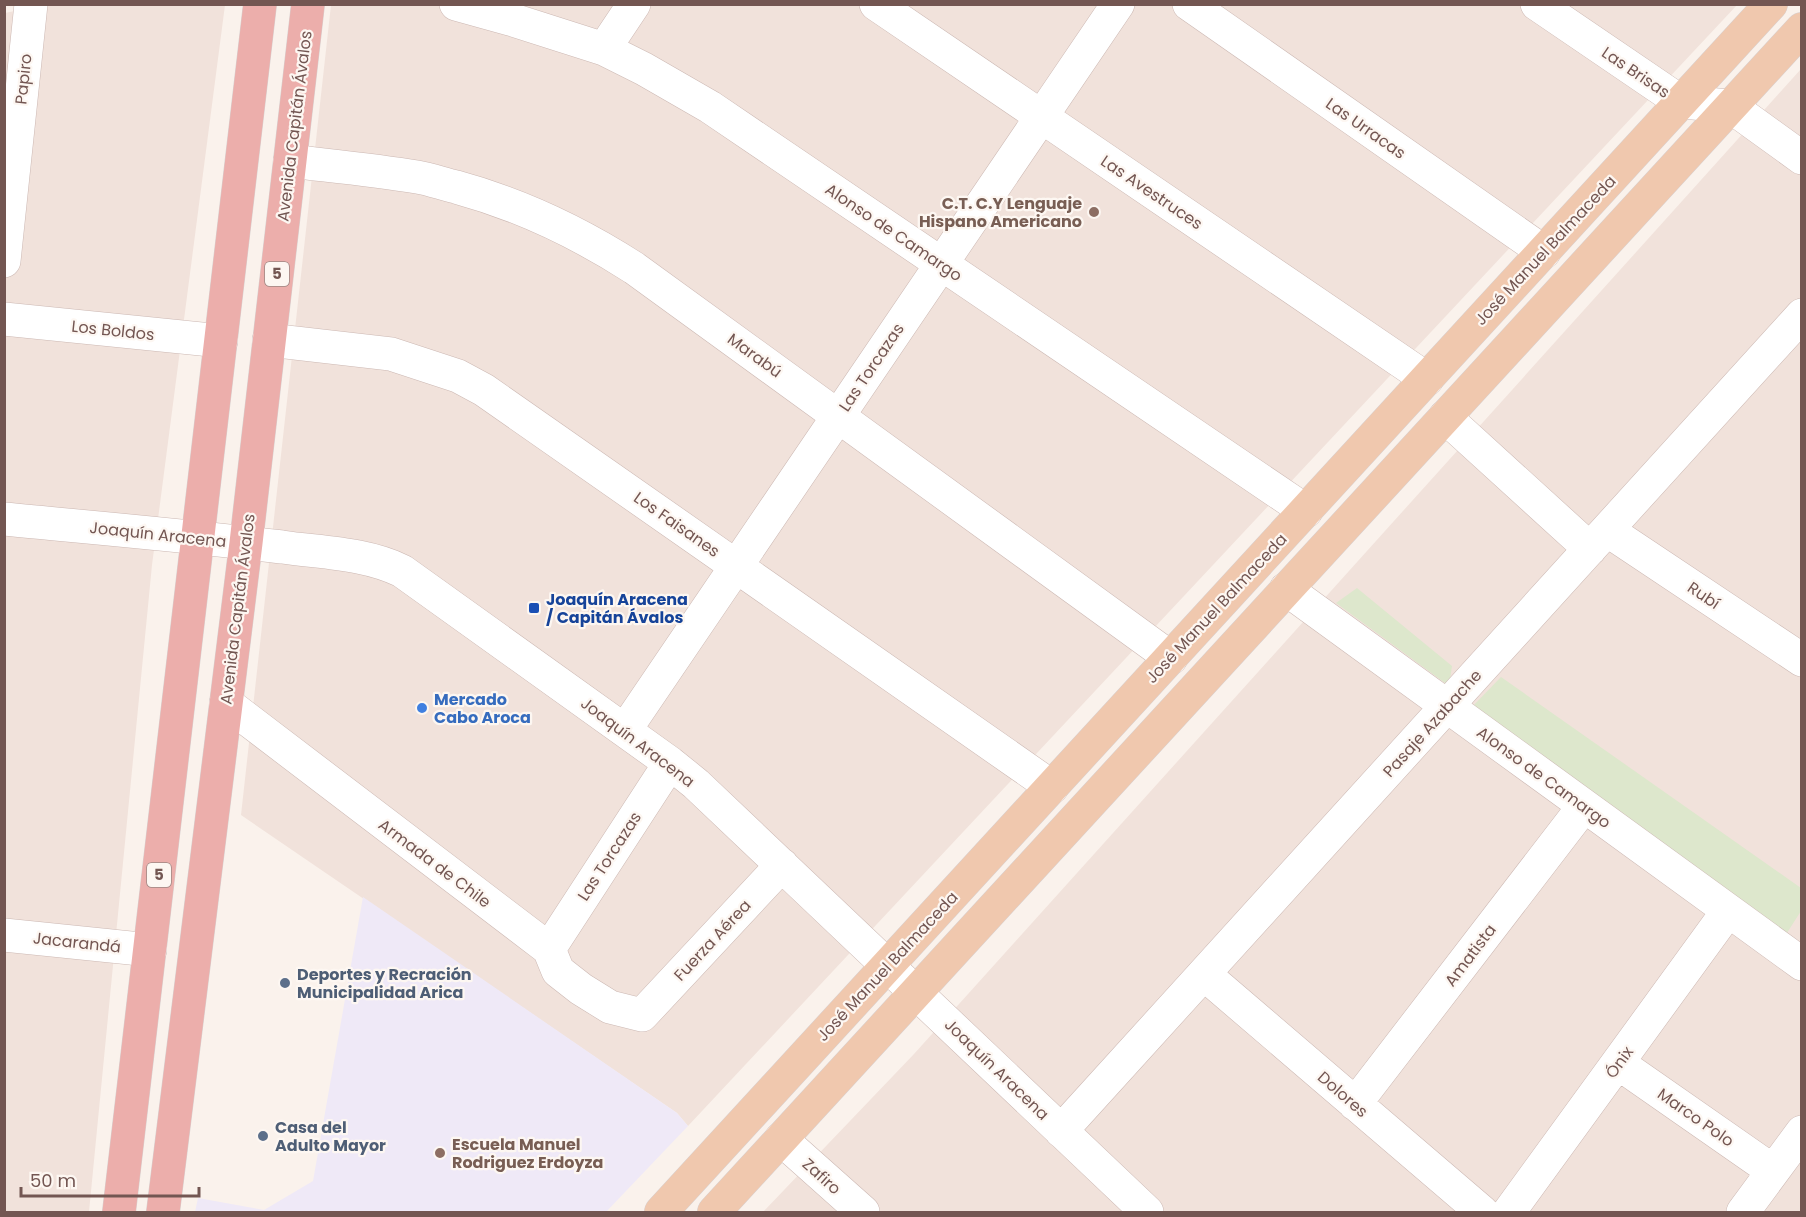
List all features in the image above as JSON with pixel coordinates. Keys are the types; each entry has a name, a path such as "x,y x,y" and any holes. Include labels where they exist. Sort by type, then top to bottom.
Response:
{"highway":[{"name":"5","path":"118,1212 261,4"},
{"name":"Avenida Capitán Ávalos","path":"163,1212 246,543 308,4"}],"main road":[{"name":"José Manuel Balmaceda","path":"662,1212 1771,4"},
{"path":"714,1212 1802,29"}],"street":[{"name":"Papiro","path":"4,261 31,4"},
{"name":"Alonso de Camargo","path":"456,4 512,12 604,49 710,107 1306,511"},
{"path":"604,49 634,4"},
{"name":"Las Avestruces","path":"876,4 1427,379"},
{"name":"Las Torcazas","path":"625,730 1118,4"},
{"name":"Las Urracas","path":"1189,4 1544,252"},
{"name":"Las Brisas","path":"1537,4 1681,102 1730,106"},
{"path":"1730,106 1802,158"},
{"name":"Marabú","path":"290,161 418,177 511,204 558,224 600,246 634,268 1171,658"},
{"name":"Pasaje Azabache","path":"1061,1131 1802,315"},
{"name":"Los Boldos","path":"4,319 221,341"},
{"name":"Los Faisanes","path":"269,340 390,354 458,376 484,390 1052,787"},
{"name":"Rubí","path":"1445,417 1599,539 1799,654"},
{"name":"Joaquín Aracena","path":"4,519 246,543 369,559 402,571 670,763 782,865 1148,1212"},
{"name":"Alonso de Camargo","path":"1287,589 1800,961"},
{"name":"Armada de Chile","path":"226,703 549,949 558,971 581,989 610,1007 642,1016"},
{"name":"Las Torcazas","path":"549,949 670,763"},
{"name":"Amatista","path":"1355,1104 1584,806"},
{"name":"Fuerza Aérea","path":"642,1016 782,865"},
{"name":"Ónix","path":"1509,1212 1728,910"},
{"name":"Jacarandá","path":"4,935 150,950"},
{"name":"Dolores","path":"1204,974 1482,1212"},
{"name":"Marco Polo","path":"1618,1063 1773,1171"},
{"path":"1743,1212 1802,1132"},
{"name":"Zafiro","path":"781,1139 862,1212"}],"shaded area":[{"path":"48,4 225,5 152,565 89,1212 5,1212 5,13"},
{"path":"331,5 1737,5 688,1126 677,1113 241,815"},
{"path":"1801,69 1801,1212 763,1212 914,1054"},
{"path":"363,897 677,1113 688,1126 606,1212 195,1212 198,1198 264,1210 313,1181"}],"green space":[{"path":"1357,588 1452,666 1449,686 1336,603"},
{"path":"1501,677 1801,888 1801,911 1785,936 1470,709"}],"place":[{"name":"C.T. C.Y Lenguaje Hispano Americano","path":"1094,212"},
{"name":"Joaquín Aracena / Capitán Ávalos","path":"534,608"},
{"name":"Mercado Cabo Aroca","path":"422,708"},
{"name":"Deportes y Recración Municipalidad Arica","path":"285,983"},
{"name":"Casa del Adulto Mayor","path":"263,1136"},
{"name":"Escuela Manuel Rodriguez Erdoyza","path":"440,1153"}]}
